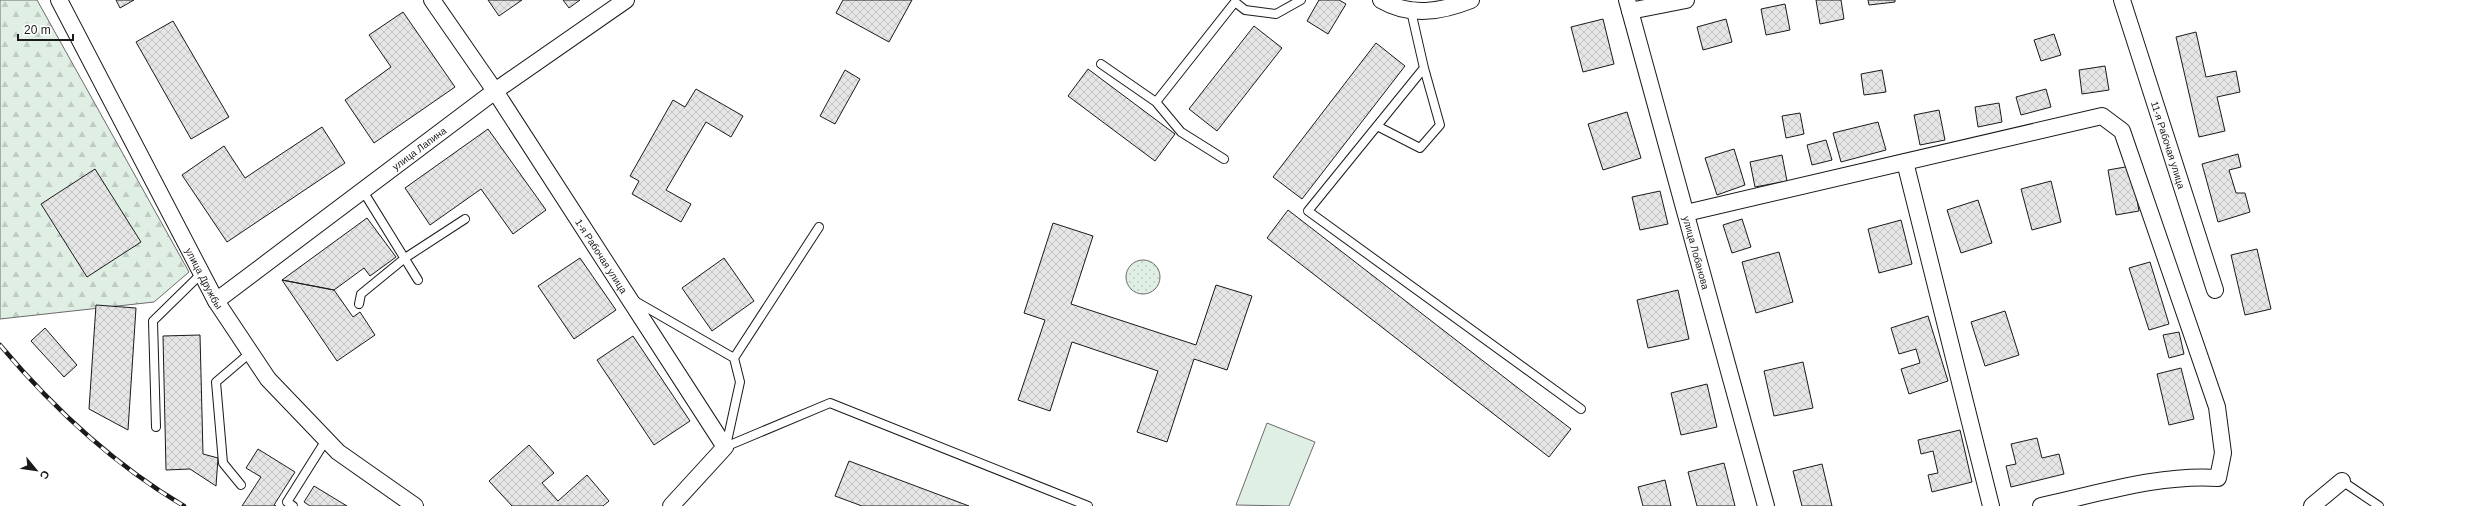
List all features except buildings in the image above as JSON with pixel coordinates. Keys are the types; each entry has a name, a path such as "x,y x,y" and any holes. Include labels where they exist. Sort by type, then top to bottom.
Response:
{"street":[{"name":"улица Дружбы","path":"59,0 216,301 268,379 338,452 415,506"},
{"name":"1-я Рабочая улица","path":"432,0 495,91 626,296 725,446"},
{"name":"улица Лапина","path":"216,301 495,91 626,0"},
{"path":"1381,0 1395,8 1421,12 1456,6 1471,0"},
{"path":"1628,5 1686,0"},
{"name":"11-я Рабочая улица","path":"2122,0 2215,290"},
{"name":"улица Лобанова","path":"1628,5 1766,506"},
{"path":"1686,213 2102,116 2122,131 2217,407 2223,453 2218,478 2197,476 2153,482 2041,506"},
{"path":"1905,162 1991,506"},
{"path":"671,506 725,446"},
{"path":"2312,506 2342,481"}],"lane":[{"path":"1156,102 1233,1 1245,10 1276,14 1301,0"},
{"path":"1377,126 1420,148 1440,125 1424,68 1411,11"},
{"path":"1101,64 1156,102 1181,132 1224,159"},
{"path":"1424,68 1308,211 1581,409"},
{"path":"363,191 418,280"},
{"path":"359,304 361,294 405,258 465,218"},
{"path":"734,358 819,226"},
{"path":"156,427 153,321 202,273"},
{"path":"626,296 734,358 740,382 725,446"},
{"path":"241,485 222,463 216,382 250,353"},
{"path":"725,446 830,404 1088,506"},
{"path":"293,506 287,502 326,440"},
{"path":"2342,481 2379,506"}],"green space":[{"path":"0,0 37,0 189,272 154,302 0,319"},
{"path":"1143,260 1155,265 1160,277 1155,289 1143,294 1131,289 1126,277 1131,265"},
{"path":"1267,423 1315,442 1289,506 1236,505"}],"railway":[{"path":"0,345 41,391 85,433 133,472 184,506"}]}
